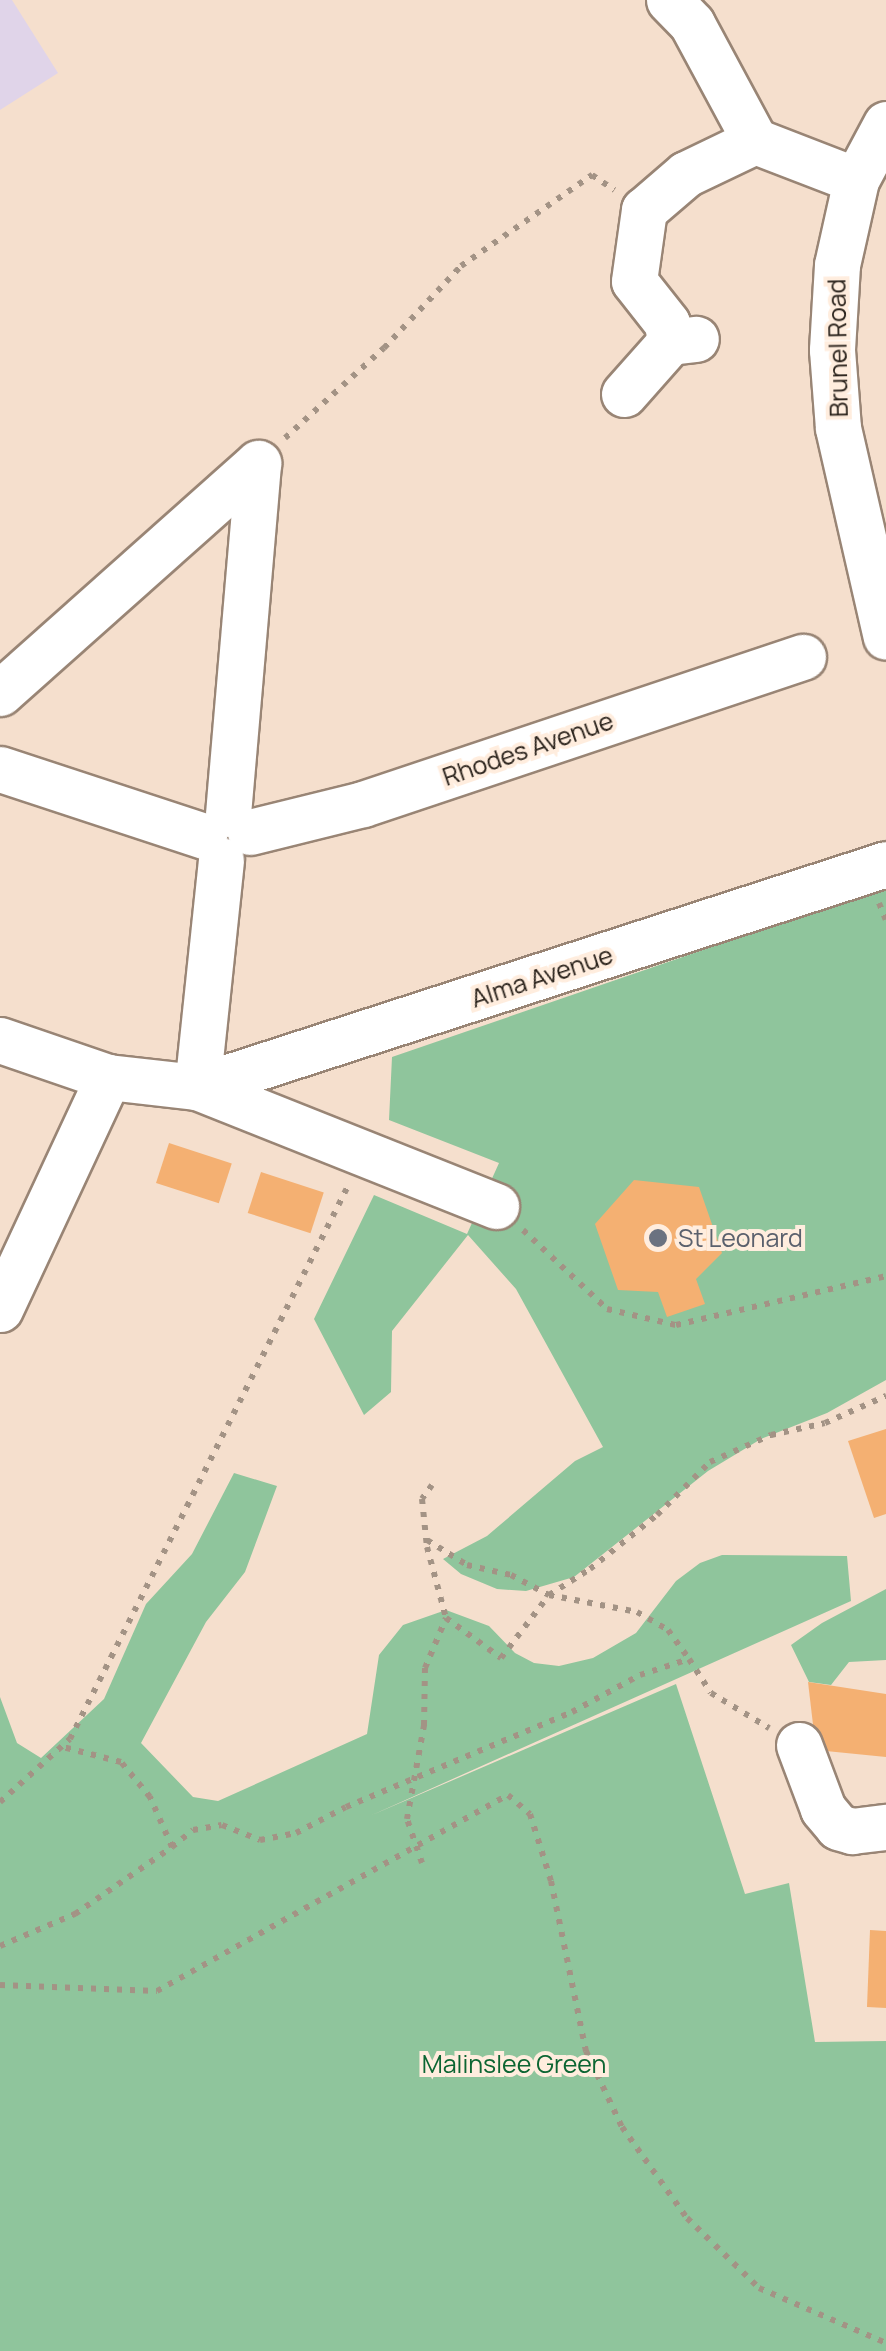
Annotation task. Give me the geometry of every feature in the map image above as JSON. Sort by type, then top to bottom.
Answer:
[{"type":"street","points":[[668,0],[692,24],[756,141],[856,180]]},
{"type":"street","name":"Brunel Road","points":[[886,124],[856,180],[837,265],[832,350],[838,428],[874,543],[886,637]]},
{"type":"street","points":[[624,394],[683,341],[634,281],[644,210],[686,174],[756,141]]},
{"type":"street","points":[[0,693],[258,463]]},
{"type":"street","points":[[198,1087],[226,835],[258,463]]},
{"type":"street","name":"Rhodes Avenue","points":[[226,835],[363,804],[803,656]]},
{"type":"street","points":[[0,769],[226,835]]},
{"type":"street","name":"Alma Avenue","points":[[198,1087],[886,864]]},
{"type":"street","name":"Alma Avenue","points":[[0,1040],[108,1077],[198,1087],[496,1206]]},
{"type":"street","points":[[0,1308],[108,1077]]},
{"type":"street","points":[[799,1746],[824,1809],[838,1827],[852,1831],[886,1827]]},
{"type":"path","points":[[258,463],[384,348],[461,266],[592,175],[644,210]]},
{"type":"path","points":[[0,1802],[70,1739],[364,1153]]},
{"type":"path","points":[[496,1206],[607,1309],[676,1325],[886,1276]]},
{"type":"path","points":[[446,1618],[501,1658],[549,1596],[590,1570],[657,1516],[710,1462],[771,1435],[825,1423],[886,1396]]},
{"type":"path","points":[[422,1863],[407,1820],[417,1778],[425,1668],[446,1618],[427,1540],[422,1499],[432,1486]]},
{"type":"path","points":[[427,1540],[467,1565],[511,1575],[549,1596],[637,1612],[668,1630],[711,1693],[799,1746]]},
{"type":"path","points":[[0,1946],[75,1914],[193,1830],[222,1824],[260,1840],[296,1833],[346,1806],[572,1712],[640,1676],[689,1658]]},
{"type":"path","points":[[62,1746],[120,1762],[150,1796],[172,1847]]},
{"type":"path","points":[[0,1985],[157,1991],[508,1795],[530,1814],[551,1881],[586,2051],[622,2127],[687,2218],[758,2288],[886,2344]]},
{"type":"shaded area","points":[[0,0],[12,0],[58,73],[0,110]]},
{"type":"green space","points":[[886,887],[886,1380],[827,1413],[761,1439],[708,1471],[574,1577],[526,1591],[497,1589],[461,1574],[443,1559],[487,1536],[575,1461],[603,1447],[516,1289],[468,1235],[392,1331],[391,1392],[364,1415],[314,1319],[374,1195],[467,1234],[499,1163],[389,1120],[392,1057]]},
{"type":"green space","name":"Malinslee Green","points":[[234,1473],[277,1486],[245,1572],[206,1622],[141,1743],[193,1797],[218,1801],[367,1734],[379,1655],[403,1625],[446,1610],[489,1626],[515,1653],[534,1663],[559,1666],[593,1658],[636,1633],[676,1581],[700,1563],[722,1555],[847,1556],[851,1601],[372,1815],[676,1684],[745,1894],[789,1883],[815,2042],[886,2041],[886,2351],[0,2351],[0,1697],[17,1743],[41,1758],[104,1699],[146,1604],[192,1554]]},
{"type":"green space","points":[[886,1589],[886,1660],[849,1662],[831,1685],[809,1682],[791,1645],[822,1623]]},
{"type":"building","points":[[169,1143],[232,1163],[219,1203],[156,1183]]},
{"type":"building","points":[[261,1172],[324,1192],[310,1233],[248,1213]]},
{"type":"building","name":"St Leonard","points":[[634,1180],[699,1187],[722,1253],[696,1279],[705,1304],[667,1317],[658,1292],[618,1290],[595,1224]]},
{"type":"building","points":[[886,1429],[886,1514],[874,1518],[848,1441]]},
{"type":"building","points":[[808,1682],[886,1694],[886,1757],[816,1750]]},
{"type":"building","points":[[870,1930],[886,1931],[886,2008],[867,2007]]},
{"type":"place","name":"St Leonard","points":[[658,1238]]}]
